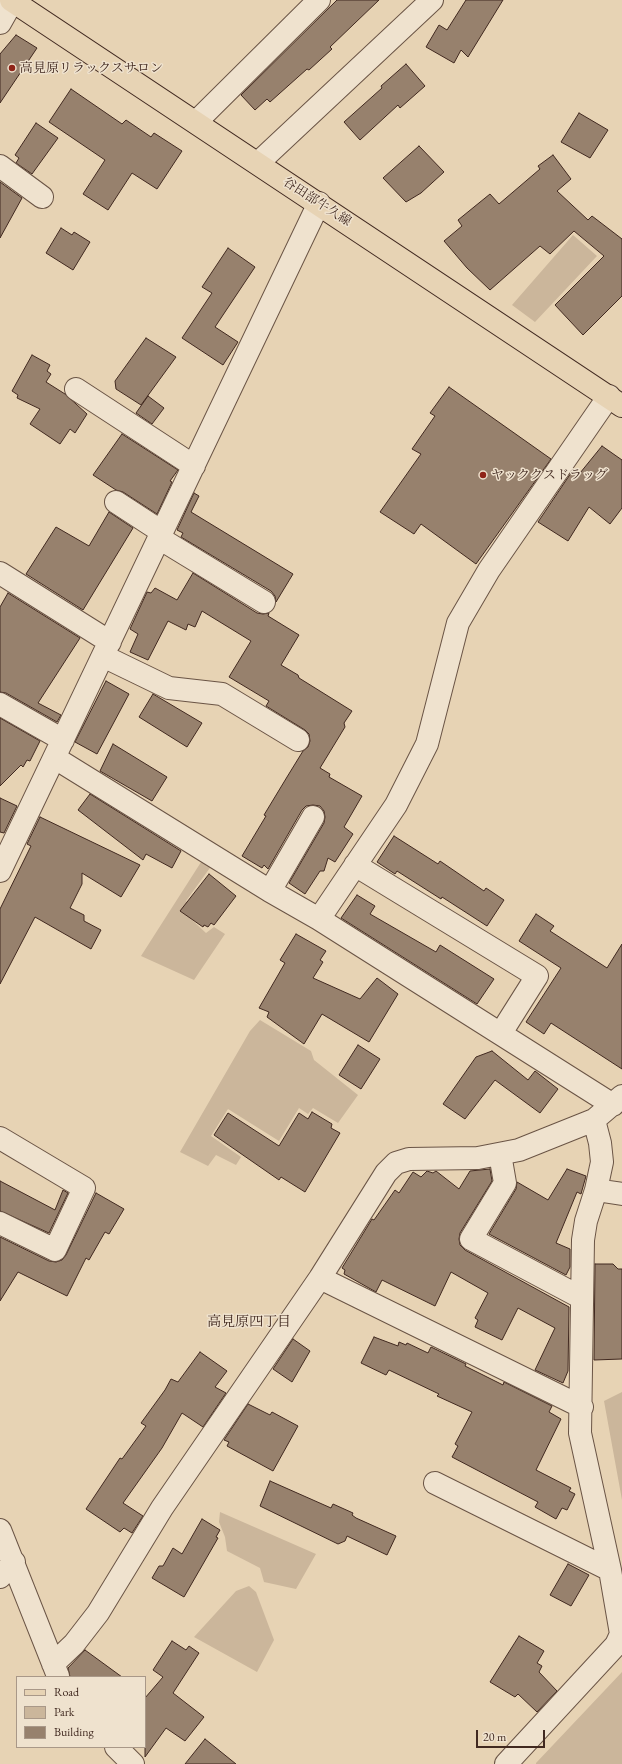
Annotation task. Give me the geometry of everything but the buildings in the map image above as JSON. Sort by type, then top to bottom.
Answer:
[{"type":"main road","name":"谷田部牛久線","points":[[12,0],[615,401]]},
{"type":"street","points":[[0,23],[12,0]]},
{"type":"street","points":[[196,122],[319,0]]},
{"type":"street","points":[[258,163],[432,0]]},
{"type":"street","points":[[0,166],[42,197]]},
{"type":"street","points":[[0,871],[6,845],[59,749],[319,203]]},
{"type":"street","points":[[76,389],[194,466]]},
{"type":"street","points":[[320,919],[396,805],[427,744],[458,623],[489,570],[615,401]]},
{"type":"street","points":[[116,502],[161,535],[264,602]]},
{"type":"street","points":[[0,573],[106,649],[169,688],[222,694],[298,740]]},
{"type":"street","points":[[0,704],[59,749],[270,890],[320,919],[501,1033],[617,1100],[594,1120],[519,1150],[478,1158],[409,1159],[396,1163],[386,1173],[320,1278],[162,1508],[98,1613],[56,1670],[7,1569],[0,1530]]},
{"type":"street","points":[[270,890],[313,817]]},
{"type":"street","points":[[355,865],[537,976],[501,1033]]},
{"type":"street","points":[[506,1764],[616,1645],[621,1634],[610,1570],[580,1434],[582,1407],[583,1240],[586,1221],[596,1190],[602,1162],[600,1143],[594,1120]]},
{"type":"street","points":[[0,1138],[84,1188],[54,1250],[0,1223]]},
{"type":"street","points":[[500,1154],[505,1183],[471,1239],[582,1298]]},
{"type":"street","points":[[596,1190],[622,1194]]},
{"type":"street","points":[[320,1278],[582,1407]]},
{"type":"street","points":[[435,1484],[610,1570]]},
{"type":"street","points":[[117,1748],[133,1764]]},
{"type":"green space","points":[[573,235],[597,256],[535,322],[512,305]]},
{"type":"green space","points":[[203,859],[212,865],[186,901],[196,909],[190,918],[206,933],[214,927],[225,934],[194,980],[141,956]]},
{"type":"green space","points":[[260,1020],[311,1051],[314,1060],[358,1095],[338,1123],[313,1108],[308,1114],[299,1108],[279,1141],[228,1109],[211,1136],[241,1157],[236,1165],[216,1155],[208,1166],[180,1152],[250,1031]]},
{"type":"green space","points":[[622,1392],[622,1500],[604,1401]]},
{"type":"green space","points":[[220,1512],[316,1554],[296,1589],[264,1582],[260,1568],[227,1551],[225,1537],[219,1522]]},
{"type":"green space","points":[[249,1586],[256,1592],[274,1640],[257,1672],[194,1637],[236,1591]]},
{"type":"green space","points":[[622,1672],[622,1764],[536,1764],[536,1763]]},
{"type":"place","name":"高見原リラックスサロン","points":[[12,68]]},
{"type":"place","name":"ヤッククスドラッグ","points":[[483,475]]},
{"type":"district","name":"高見原四丁目","points":[[249,1322]]}]
